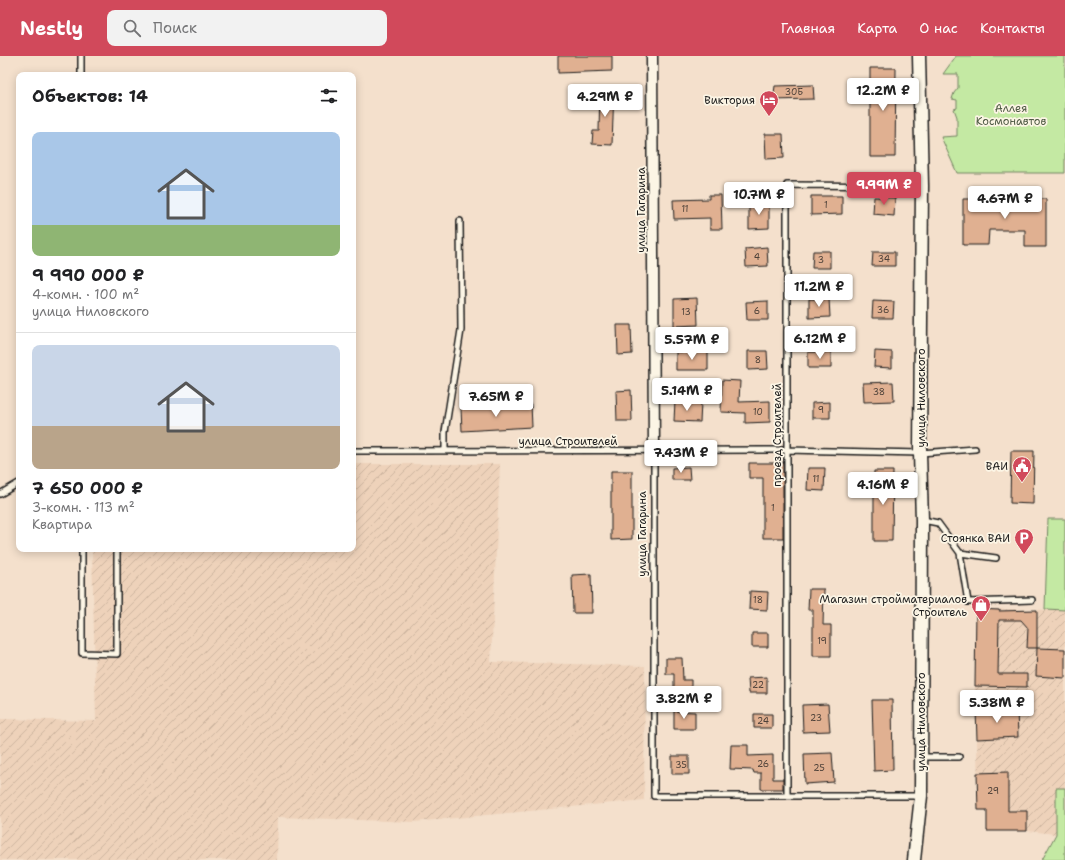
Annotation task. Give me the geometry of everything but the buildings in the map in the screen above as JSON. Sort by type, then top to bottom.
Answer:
[{"type":"street","name":"улица Гагарина","points":[[652,56],[654,451]]},
{"type":"street","name":"улица Ниловского","points":[[914,860],[921,796],[922,520],[920,453],[922,186],[918,56]]},
{"type":"lane","points":[[81,56],[81,72]]},
{"type":"lane","name":"проезд Строителей","points":[[788,795],[787,185],[922,186]]},
{"type":"lane","points":[[445,450],[445,432],[461,330],[460,221]]},
{"type":"lane","name":"улица Строителей","points":[[356,451],[787,450],[920,453],[975,449]]},
{"type":"lane","name":"улица Гагарина","points":[[654,451],[654,796],[788,795]]},
{"type":"lane","points":[[0,494],[16,485]]},
{"type":"lane","points":[[922,520],[938,523],[960,553],[968,602],[1032,600]]},
{"type":"lane","points":[[82,552],[82,653],[117,654],[117,552]]},
{"type":"lane","points":[[960,553],[996,558]]},
{"type":"lane","points":[[921,757],[959,757]]},
{"type":"lane","points":[[788,795],[921,796]]},
{"type":"shaded area","points":[[356,464],[500,464],[491,662],[645,666],[644,800],[414,822],[278,817],[277,860],[0,860],[0,719],[96,721],[92,552],[356,552]]},
{"type":"shaded area","points":[[976,609],[1065,610],[1065,788],[1056,788],[1056,834],[1027,831],[987,831],[987,811],[978,810],[975,691]]},
{"type":"green space","name":"Аллея Космонавтов","points":[[956,56],[1065,56],[1065,173],[957,173],[941,137],[957,136],[957,117],[954,109],[957,108],[957,100],[952,99],[958,88],[958,74],[943,74]]},
{"type":"green space","points":[[1048,519],[1065,519],[1065,610],[1045,609]]},
{"type":"green space","points":[[1056,788],[1065,788],[1065,860],[1042,860],[1056,834]]},
{"type":"place","name":"Виктория","points":[[769,117]]},
{"type":"place","name":"ВАИ","points":[[1022,483]]},
{"type":"place","name":"Стоянка ВАИ","points":[[1024,555]]},
{"type":"place","name":"Магазин стройматериалов Строитель","points":[[981,622]]}]
